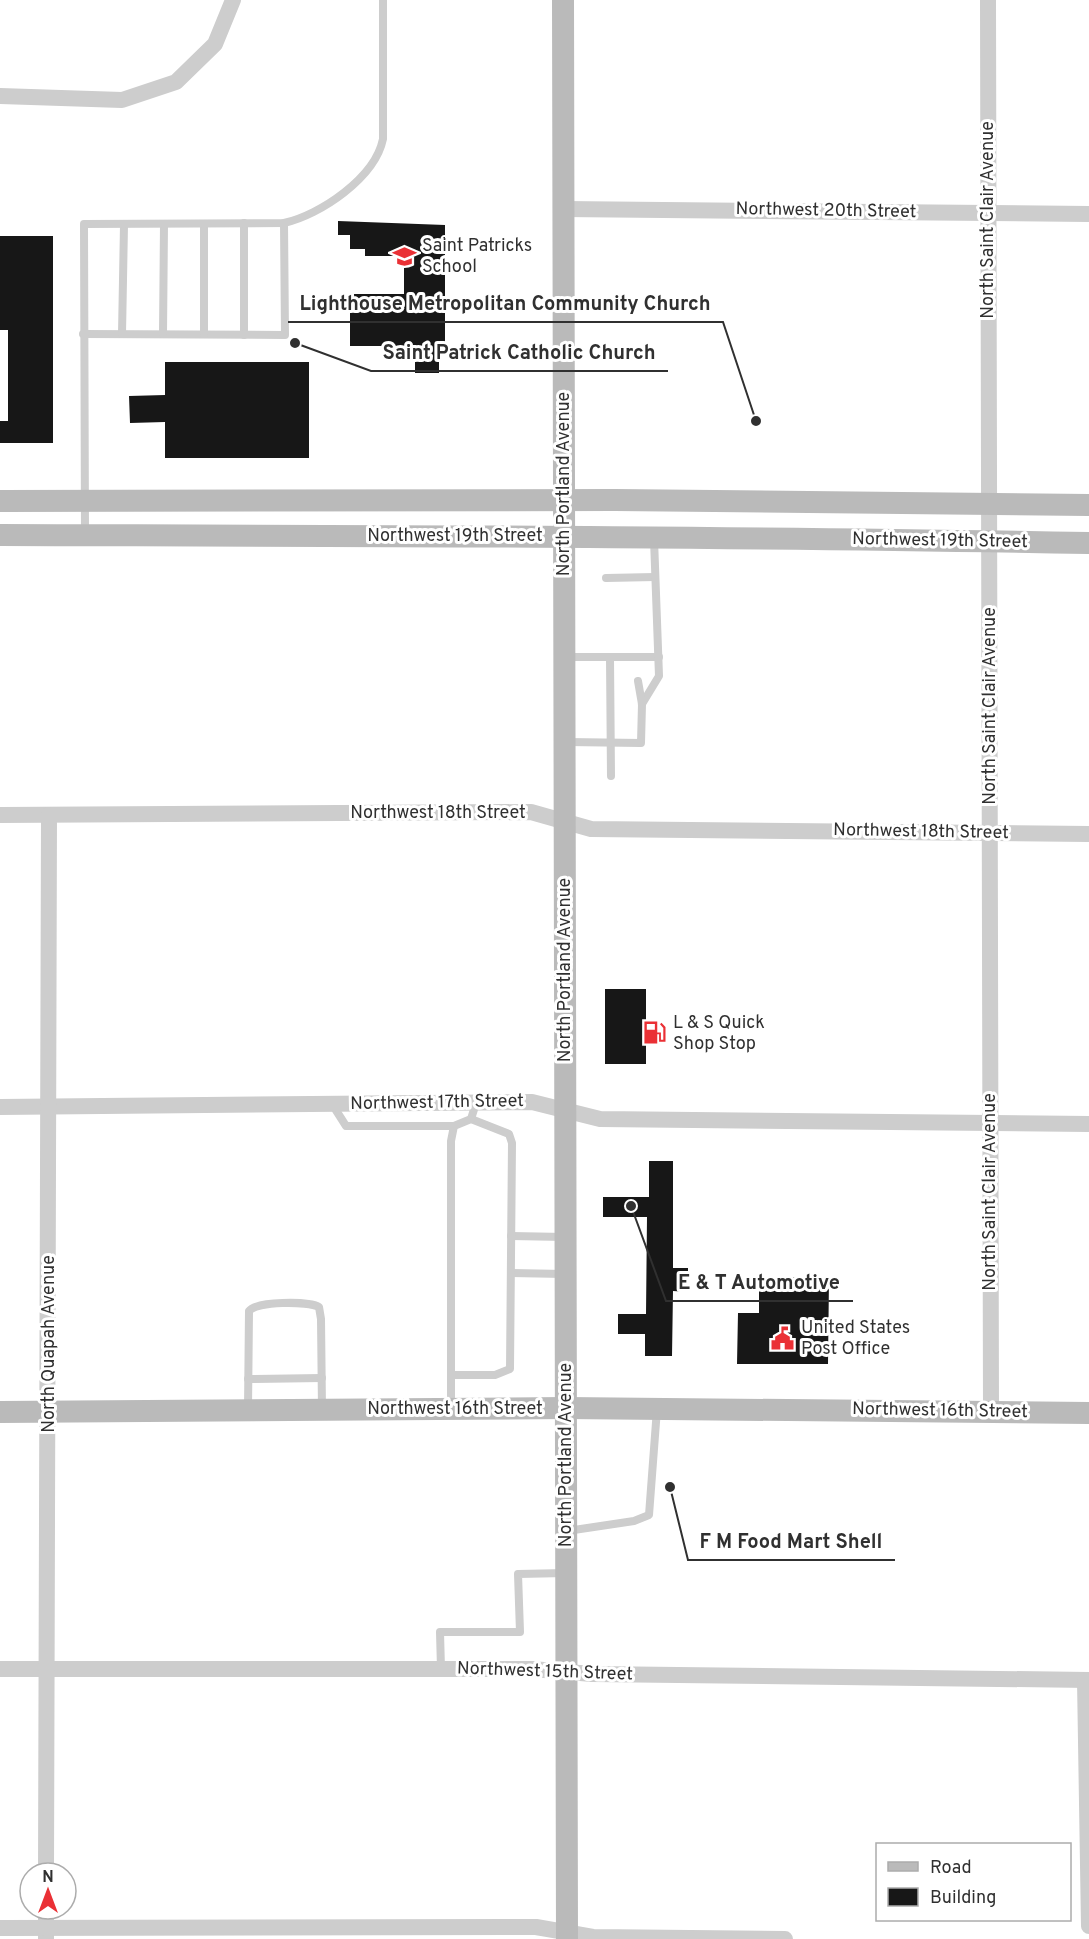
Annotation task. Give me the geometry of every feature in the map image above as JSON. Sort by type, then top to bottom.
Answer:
[{"type":"street","points":[[0,96],[122,100],[177,82],[214,44],[233,0]]},
{"type":"street","name":"North Portland Avenue","points":[[563,0],[567,1936]]},
{"type":"street","name":"North Saint Clair Avenue","points":[[988,0],[991,1412]]},
{"type":"street","name":"Northwest 20th Street","points":[[563,209],[1089,214]]},
{"type":"street","name":"Northwest 19th Street","points":[[0,501],[564,500],[1089,505]]},
{"type":"street","name":"Northwest 19th Street","points":[[0,535],[564,537],[1089,543]]},
{"type":"street","name":"Northwest 18th Street","points":[[0,815],[531,812],[591,829],[1089,834]]},
{"type":"street","name":"North Quapah Avenue","points":[[46,1861],[49,814]]},
{"type":"street","name":"Northwest 17th Street","points":[[0,1107],[332,1104],[473,1111],[532,1102],[600,1119],[1089,1124]]},
{"type":"street","name":"Northwest 16th Street","points":[[0,1412],[566,1408],[1089,1413]]},
{"type":"street","name":"Northwest 15th Street","points":[[0,1669],[532,1669],[566,1672],[1087,1680]]},
{"type":"street","points":[[1087,1680],[1089,1926]]},
{"type":"street","points":[[0,1928],[46,1933],[536,1927],[567,1936],[785,1939]]},
{"type":"lane","points":[[85,536],[84,224],[284,223],[302,219],[341,193],[370,168],[380,153],[383,0]]},
{"type":"lane","points":[[244,223],[244,335]]},
{"type":"lane","points":[[83,334],[285,335],[284,223]]},
{"type":"lane","points":[[163,334],[164,224]]},
{"type":"lane","points":[[204,224],[204,334]]},
{"type":"lane","points":[[122,334],[124,225]]},
{"type":"lane","points":[[642,704],[659,676],[654,539]]},
{"type":"lane","points":[[606,578],[655,577]]},
{"type":"lane","points":[[564,657],[659,657]]},
{"type":"lane","points":[[648,657],[648,669]]},
{"type":"lane","points":[[610,658],[611,776]]},
{"type":"lane","points":[[637,658],[637,669]]},
{"type":"lane","points":[[564,742],[642,743],[642,704],[638,681]]},
{"type":"lane","points":[[642,704],[649,681]]},
{"type":"lane","points":[[332,1104],[343,1124],[349,1127],[454,1126],[473,1111],[509,1134],[512,1143],[510,1369],[495,1375],[451,1375]]},
{"type":"lane","points":[[451,1410],[451,1141],[454,1126]]},
{"type":"lane","points":[[511,1236],[566,1237]]},
{"type":"lane","points":[[511,1273],[566,1274]]},
{"type":"lane","points":[[248,1411],[249,1311],[258,1304],[313,1304],[319,1307],[322,1410]]},
{"type":"lane","points":[[248,1379],[322,1378]]},
{"type":"lane","points":[[566,1531],[634,1521],[649,1515],[657,1409]]},
{"type":"lane","points":[[441,1669],[440,1632],[520,1632],[518,1574],[566,1573]]},
{"type":"building","points":[[338,221],[445,225],[445,356],[439,356],[439,373],[415,373],[415,346],[350,346],[350,294],[404,294],[404,256],[365,256],[365,249],[350,249],[350,235],[338,235]]},
{"type":"building","points":[[0,236],[53,236],[53,443],[0,443],[0,421],[8,421],[8,330],[0,330]]},
{"type":"building","points":[[165,362],[309,362],[309,458],[165,458],[165,422],[130,423],[129,396],[165,395]]},
{"type":"building","points":[[605,989],[646,989],[646,1064],[605,1064]]},
{"type":"building","points":[[649,1161],[673,1161],[673,1268],[688,1268],[688,1292],[673,1291],[672,1356],[645,1356],[645,1334],[618,1334],[618,1314],[646,1314],[647,1217],[603,1217],[603,1197],[649,1197]]},
{"type":"building","name":"United States Post Office","points":[[759,1277],[829,1277],[828,1364],[737,1364],[738,1313],[759,1313]]},
{"type":"place","name":"Saint Patricks School","points":[[404,256]]},
{"type":"place","name":"Saint Patrick Catholic Church","points":[[295,343]]},
{"type":"place","name":"Lighthouse Metropolitan Community Church","points":[[756,421]]},
{"type":"place","name":"L & S Quick Shop Stop","points":[[655,1033]]},
{"type":"place","name":"E & T Automotive","points":[[631,1206]]},
{"type":"place","name":"United States Post Office","points":[[783,1338]]},
{"type":"place","name":"F M Food Mart Shell","points":[[670,1487]]}]
